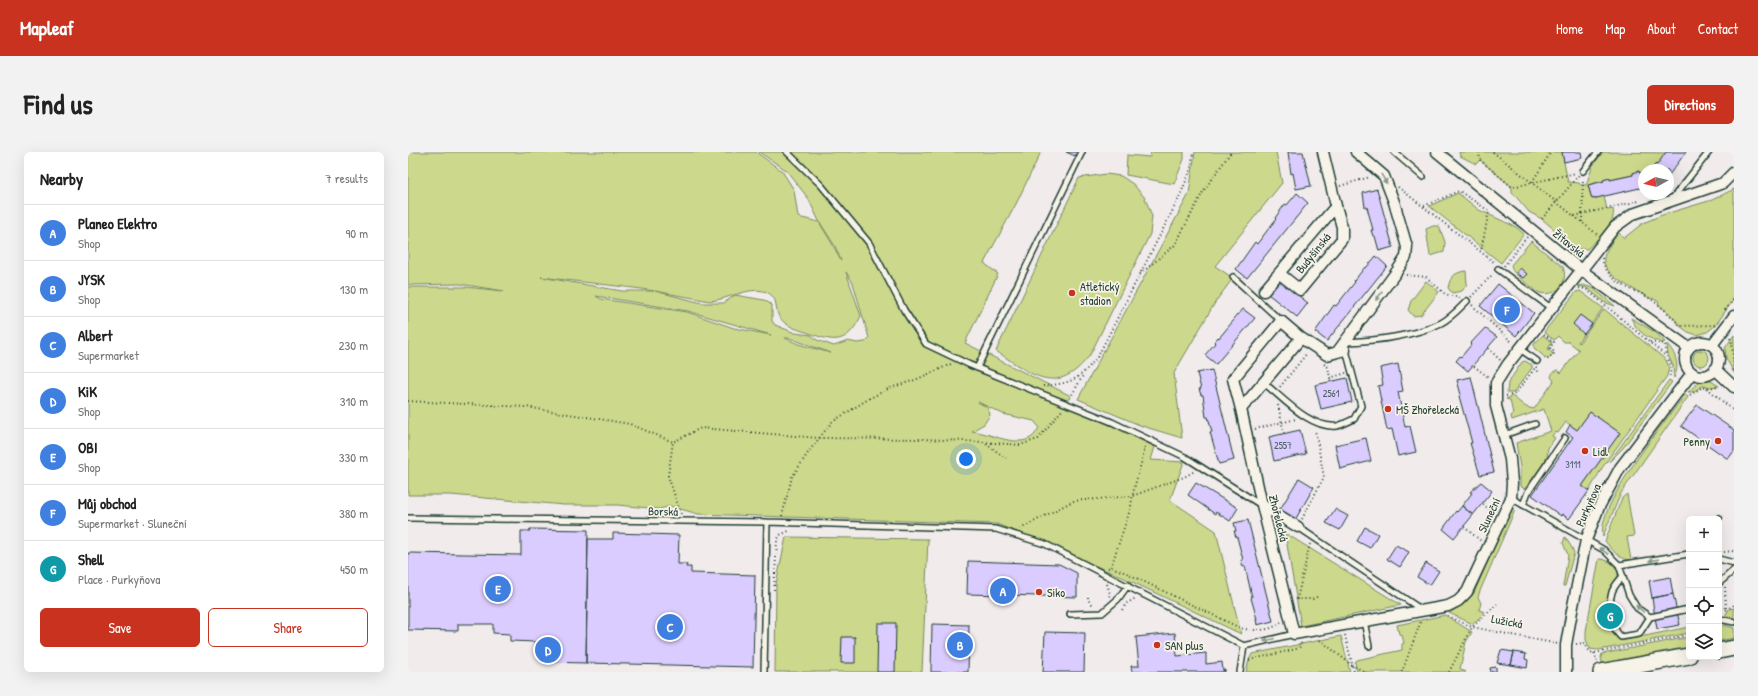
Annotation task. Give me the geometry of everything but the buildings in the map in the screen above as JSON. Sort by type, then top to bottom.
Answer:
[{"type":"main road","points":[[1722,650],[1734,648]]},
{"type":"main road","points":[[1601,672],[1686,657]]},
{"type":"street","name":"Budyšínská","points":[[1280,274],[1300,290],[1342,239],[1342,226],[1331,188],[1323,152]]},
{"type":"street","points":[[1281,321],[1301,338],[1327,355],[1343,348],[1406,257],[1407,247],[1394,202],[1384,176],[1356,152]]},
{"type":"street","name":"Žitavská","points":[[1438,152],[1581,270],[1688,348]]},
{"type":"street","name":"Sluneční","points":[[1294,634],[1448,606],[1458,601],[1467,592],[1511,498],[1512,483],[1510,459],[1496,406],[1496,383],[1551,308],[1615,226],[1634,214],[1723,182],[1734,172]]},
{"type":"street","name":"Budyšínská","points":[[1264,291],[1280,274],[1336,206]]},
{"type":"street","points":[[1712,345],[1734,316]]},
{"type":"street","name":"Zhořelecká","points":[[1281,321],[1233,379],[1294,634]]},
{"type":"street","points":[[1241,408],[1301,338]]},
{"type":"street","points":[[1699,342],[1706,342],[1712,345],[1717,349],[1719,356],[1719,363],[1716,369],[1710,374],[1703,376],[1692,373],[1686,363],[1688,348],[1699,342]]},
{"type":"street","points":[[1716,369],[1734,387]]},
{"type":"street","name":"Purkyňova","points":[[1566,672],[1566,645],[1586,540],[1599,507],[1620,468],[1692,373]]},
{"type":"street","points":[[1262,505],[1298,527]]},
{"type":"lane","points":[[787,152],[821,185],[869,243],[904,310],[926,344],[977,368],[1112,422],[1185,457],[1262,505]]},
{"type":"lane","points":[[977,368],[1082,152]]},
{"type":"lane","points":[[1394,152],[1423,177]]},
{"type":"lane","points":[[1583,171],[1598,152]]},
{"type":"lane","points":[[1671,201],[1709,152]]},
{"type":"lane","points":[[1500,270],[1551,308]]},
{"type":"lane","points":[[1232,277],[1281,321]]},
{"type":"lane","points":[[1264,383],[1317,424],[1337,426],[1354,419],[1361,406],[1352,372],[1343,348],[1361,341],[1422,331],[1443,322],[1467,301]]},
{"type":"lane","points":[[1520,349],[1537,361]]},
{"type":"lane","points":[[1504,435],[1535,424]]},
{"type":"lane","points":[[1524,505],[1528,492],[1565,438]]},
{"type":"lane","points":[[1511,498],[1604,550],[1619,565],[1629,595],[1637,608],[1650,617]]},
{"type":"lane","name":"Borská","points":[[408,518],[767,522],[996,529],[1045,544],[1128,585],[1244,646]]},
{"type":"lane","points":[[764,672],[767,522]]},
{"type":"lane","points":[[1298,527],[1425,611]]},
{"type":"lane","points":[[1619,565],[1686,554]]},
{"type":"lane","points":[[1722,560],[1734,563]]},
{"type":"lane","points":[[1724,579],[1734,570]]},
{"type":"lane","points":[[1623,576],[1612,590],[1610,599],[1610,606],[1616,632],[1621,637],[1639,634],[1650,617],[1686,610]]},
{"type":"lane","points":[[1070,614],[1102,613],[1118,599],[1128,585]]},
{"type":"lane","points":[[1722,620],[1734,622]]},
{"type":"lane","points":[[1364,621],[1369,646]]},
{"type":"lane","points":[[1240,672],[1244,646],[1294,634]]},
{"type":"path","points":[[408,401],[526,407],[630,424],[673,442],[701,428],[819,438],[924,439],[1020,445],[1038,439],[1067,404],[1085,373],[1098,356],[1179,198],[1191,169],[1193,152]]},
{"type":"path","points":[[1139,275],[1175,245],[1204,190],[1231,152]]},
{"type":"path","points":[[1479,152],[1480,160],[1512,187],[1583,171]]},
{"type":"path","points":[[1493,152],[1599,236]]},
{"type":"path","points":[[1531,183],[1551,152]]},
{"type":"path","points":[[1542,219],[1583,171]]},
{"type":"path","points":[[1582,222],[1583,171]]},
{"type":"path","points":[[1331,188],[1372,176],[1380,179],[1384,176],[1496,263],[1500,270]]},
{"type":"path","points":[[1424,206],[1459,190],[1489,211],[1481,251]]},
{"type":"path","points":[[1574,216],[1641,200]]},
{"type":"path","points":[[1467,301],[1500,270],[1527,238]]},
{"type":"path","points":[[1602,257],[1603,264],[1607,272],[1629,289],[1642,293],[1672,316],[1680,326],[1715,326]]},
{"type":"path","points":[[1397,271],[1405,275],[1426,277],[1445,294],[1467,301],[1520,349]]},
{"type":"path","points":[[1578,288],[1586,289],[1667,357]]},
{"type":"path","points":[[1541,331],[1554,342],[1550,348],[1555,352],[1547,360],[1541,356]]},
{"type":"path","points":[[1730,338],[1732,342],[1734,373]]},
{"type":"path","points":[[1649,341],[1665,344],[1670,366],[1670,376]]},
{"type":"path","points":[[1488,348],[1501,361]]},
{"type":"path","points":[[1284,433],[1275,392],[1308,352],[1313,356]]},
{"type":"path","points":[[781,523],[792,478],[819,438],[832,422],[870,398],[890,388],[928,375],[958,360]]},
{"type":"path","points":[[1323,364],[1328,367],[1330,378],[1352,372]]},
{"type":"path","points":[[1474,366],[1490,379]]},
{"type":"path","points":[[1506,396],[1515,394],[1535,367]]},
{"type":"path","points":[[1041,387],[1066,384],[1085,373]]},
{"type":"path","points":[[1690,394],[1702,388],[1721,386]]},
{"type":"path","points":[[1707,388],[1734,411]]},
{"type":"path","points":[[1506,391],[1506,400]]},
{"type":"path","points":[[1246,431],[1305,416]]},
{"type":"path","points":[[1298,527],[1324,477],[1313,421]]},
{"type":"path","points":[[1105,570],[1111,567],[1131,506],[1132,496],[1142,460],[1145,438]]},
{"type":"path","points":[[673,442],[668,476],[684,521]]},
{"type":"path","points":[[983,442],[1006,458]]},
{"type":"path","points":[[1012,534],[1073,501],[1132,496],[1184,477],[1202,468]]},
{"type":"path","points":[[1483,504],[1495,515]]},
{"type":"path","points":[[1464,527],[1483,544]]},
{"type":"path","points":[[774,590],[777,541],[780,535],[788,531],[794,531]]},
{"type":"path","points":[[1312,537],[1297,599],[1313,599],[1317,597]]},
{"type":"path","points":[[1722,552],[1734,551]]},
{"type":"path","points":[[1111,567],[1240,628],[1251,631],[1269,629],[1279,624],[1284,619]]},
{"type":"path","points":[[1724,579],[1726,610]]},
{"type":"path","points":[[1104,582],[1108,585],[1110,594],[1108,600]]},
{"type":"path","points":[[1088,597],[1088,600],[1093,606],[1099,605]]},
{"type":"path","points":[[1448,672],[1472,627],[1496,604]]},
{"type":"path","points":[[1402,672],[1425,611]]},
{"type":"path","name":"Lužická","points":[[1446,614],[1472,627],[1566,645],[1584,643],[1590,652],[1594,653],[1686,636]]},
{"type":"path","points":[[1342,625],[1354,672]]},
{"type":"path","points":[[1317,630],[1319,639],[1353,666],[1366,672]]},
{"type":"path","points":[[1242,661],[1299,648],[1302,642],[1307,641]]},
{"type":"green space","points":[[408,152],[756,152],[782,171],[794,190],[798,217],[819,222],[841,261],[835,246],[819,221],[808,198],[786,170],[759,152],[1041,152],[1016,204],[984,263],[998,274],[965,343],[1071,396],[1065,403],[1155,447],[1151,460],[1184,462],[1170,500],[1216,531],[1241,634],[1122,577],[997,524],[698,514],[670,506],[660,509],[617,505],[564,505],[451,495],[408,495],[408,287],[465,287],[504,291],[460,284],[408,285]],"holes":[[[846,272],[853,283],[869,338],[865,342],[857,343],[848,341],[834,346],[817,340],[811,335],[795,333],[775,325],[772,321],[772,305],[764,300],[735,295],[724,303],[702,303],[655,291],[710,301],[744,292],[757,290],[763,291],[772,296],[776,303],[778,314],[785,323],[799,330],[832,339],[838,339],[850,333],[861,316]],[[541,277],[654,291],[622,291]],[[596,296],[688,311],[771,335],[734,328],[687,312],[601,299]],[[785,338],[789,338],[831,353],[798,344]],[[978,402],[1003,414],[1034,421],[1039,427],[1034,435],[1027,440],[1019,441],[972,431],[984,424],[990,415],[988,408]]]},
{"type":"green space","points":[[1151,152],[1184,152],[1184,159],[1174,184],[1126,175],[1127,155],[1150,157]]},
{"type":"green space","points":[[1195,152],[1276,152],[1282,183],[1215,266],[1233,278],[1216,301],[1174,373],[1182,438],[1142,426],[1078,399],[1189,194]]},
{"type":"green space","points":[[1459,152],[1562,152],[1568,182],[1586,185],[1593,165],[1603,152],[1667,153],[1658,164],[1638,164],[1638,171],[1633,173],[1633,175],[1610,180],[1609,178],[1604,181],[1588,185],[1592,199],[1604,196],[1607,210],[1613,209],[1613,214],[1612,220],[1605,231],[1587,249],[1577,249],[1542,219],[1529,212],[1512,192],[1512,187],[1480,160],[1476,164],[1460,156]]},
{"type":"green space","name":"Atletický stadion","points":[[1106,174],[1121,176],[1133,184],[1145,198],[1152,216],[1150,234],[1090,355],[1078,368],[1066,376],[1055,379],[1044,378],[1021,368],[996,351],[1079,178]]},
{"type":"green space","points":[[1734,189],[1734,299],[1715,326],[1707,332],[1697,335],[1688,332],[1680,326],[1671,315],[1658,304],[1659,302],[1652,298],[1651,299],[1614,277],[1604,264],[1604,257],[1618,232],[1624,238],[1643,223],[1662,215],[1712,200]]},
{"type":"green space","points":[[1458,193],[1479,210],[1516,227],[1524,234],[1501,263],[1429,206]]},
{"type":"green space","points":[[1433,226],[1439,226],[1445,242],[1444,252],[1430,256],[1426,229]]},
{"type":"green space","points":[[1531,241],[1563,267],[1563,283],[1560,288],[1552,293],[1540,293],[1521,279],[1513,270],[1511,265]]},
{"type":"green space","points":[[1466,271],[1467,284],[1462,291],[1452,293],[1448,288],[1450,281],[1456,274]]},
{"type":"green space","points":[[1426,281],[1439,292],[1421,315],[1413,316],[1408,310],[1411,301]]},
{"type":"green space","points":[[1583,285],[1593,288],[1615,306],[1604,302],[1587,288],[1578,286]]},
{"type":"green space","points":[[1580,291],[1603,308],[1578,342],[1579,343],[1604,309],[1666,360],[1669,367],[1667,376],[1602,468],[1589,491],[1582,486],[1619,433],[1577,430],[1566,422],[1558,433],[1555,432],[1552,436],[1555,438],[1548,448],[1547,458],[1525,489],[1520,486],[1520,467],[1516,443],[1551,431],[1544,409],[1512,420],[1511,416],[1513,414],[1510,400],[1506,399],[1512,396],[1526,407],[1534,409],[1554,381],[1551,377],[1553,372],[1558,370],[1561,373],[1579,350],[1569,342],[1564,342],[1558,336],[1554,340],[1544,332],[1576,292]]},
{"type":"green space","points":[[1631,318],[1655,332],[1665,342],[1663,343],[1648,337],[1636,327]]},
{"type":"green space","points":[[1543,335],[1552,342],[1548,349],[1553,354],[1547,359],[1534,348],[1534,344]]},
{"type":"green space","points":[[1734,335],[1734,373],[1726,358],[1725,348]]},
{"type":"green space","points":[[1667,344],[1673,352],[1676,360],[1677,369],[1674,378],[1673,366],[1668,355]]},
{"type":"green space","points":[[1698,350],[1704,350],[1709,355],[1707,364],[1704,366],[1698,366],[1693,361],[1693,355]]},
{"type":"green space","points":[[1525,361],[1532,365],[1532,368],[1513,393],[1507,393],[1508,383],[1522,362]]},
{"type":"green space","points":[[1669,380],[1672,382],[1623,448],[1609,462]]},
{"type":"green space","points":[[1704,380],[1711,381],[1719,386],[1702,386],[1693,392],[1688,392],[1699,382]]},
{"type":"green space","points":[[1686,394],[1688,397],[1621,493],[1603,536],[1603,523],[1610,505],[1621,485],[1649,442]]},
{"type":"green space","points":[[1627,494],[1634,536],[1627,537],[1631,560],[1623,558],[1613,551],[1605,541],[1622,498]]},
{"type":"green space","points":[[1513,508],[1515,510],[1478,597],[1481,603],[1479,610],[1485,612],[1473,624],[1449,613],[1464,604],[1474,593],[1510,510]]},
{"type":"green space","points":[[1285,533],[1401,605],[1301,626]]},
{"type":"green space","points":[[786,537],[928,539],[922,672],[775,672],[776,584]]},
{"type":"green space","points":[[1565,537],[1574,553],[1565,586],[1563,586],[1568,555],[1563,543]]},
{"type":"green space","points":[[1599,559],[1611,563],[1618,573],[1618,576],[1609,592],[1608,606],[1602,608],[1605,626],[1611,625],[1613,634],[1616,638],[1625,640],[1686,628],[1686,634],[1598,650],[1590,649],[1586,640],[1586,631]]},
{"type":"green space","points":[[1734,608],[1734,618],[1725,616],[1729,609]]},
{"type":"green space","points":[[1445,615],[1472,632],[1466,642],[1460,669],[1466,672],[1357,672],[1355,662],[1357,660],[1402,650],[1402,644],[1404,643],[1402,635],[1399,634],[1397,625]]},
{"type":"green space","points":[[1724,625],[1734,628],[1734,638],[1722,640],[1722,626]]},
{"type":"green space","points":[[1341,636],[1350,672],[1246,672],[1252,654]]},
{"type":"green space","points":[[1686,638],[1686,648],[1602,663],[1602,654]]},
{"type":"place","name":"Atletický stadion","points":[[1072,293]]},
{"type":"place","name":"Můj obchod","points":[[1507,310]]},
{"type":"place","name":"MŠ Zhořelecká","points":[[1388,409]]},
{"type":"place","name":"Penny","points":[[1718,441]]},
{"type":"place","name":"Lidl","points":[[1585,451]]},
{"type":"place","name":"OBI","points":[[498,589]]},
{"type":"place","name":"Planeo Elektro","points":[[1003,591]]},
{"type":"place","name":"Siko","points":[[1039,592]]},
{"type":"place","name":"Shell","points":[[1610,616]]},
{"type":"place","name":"Albert","points":[[670,627]]},
{"type":"place","name":"JYSK","points":[[960,645]]},
{"type":"place","name":"SAN plus","points":[[1157,645]]},
{"type":"place","name":"KiK","points":[[548,650]]}]
